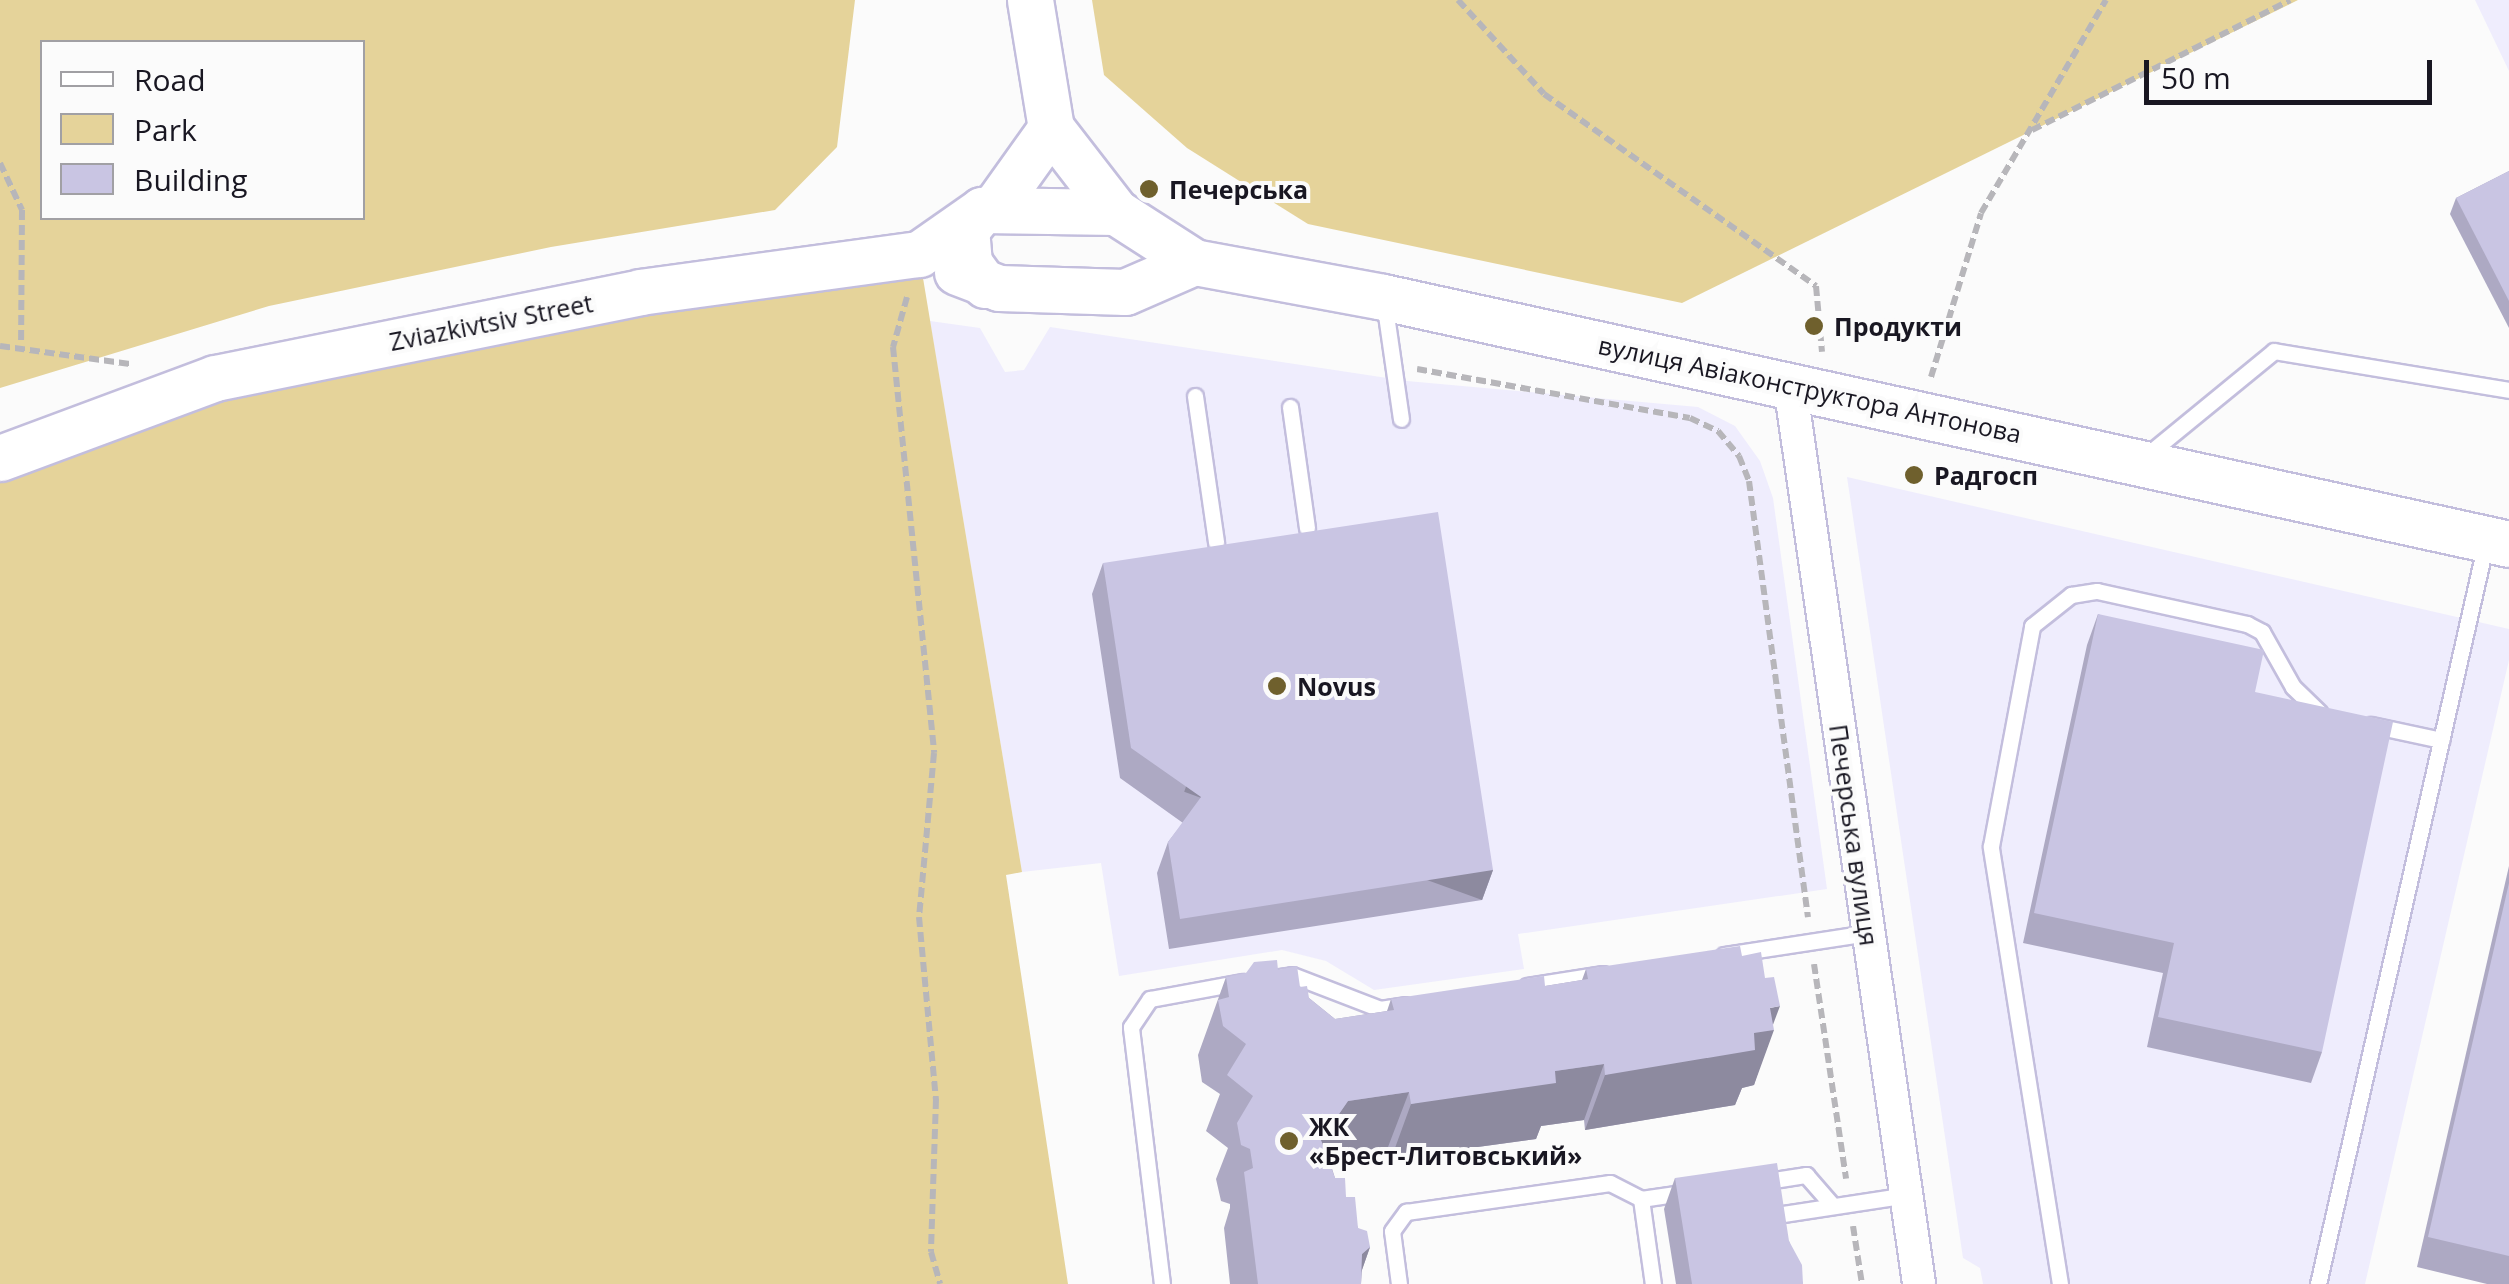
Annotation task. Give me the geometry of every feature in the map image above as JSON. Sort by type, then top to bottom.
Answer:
[{"type":"main road","points":[[1030,0],[1051,128],[1143,242],[1144,267],[1125,292]]},
{"type":"main road","points":[[985,284],[969,263],[966,230],[988,209],[1051,128]]},
{"type":"main road","points":[[988,209],[1119,213]]},
{"type":"main road","name":"Zviazkivtsiv Street","points":[[0,458],[215,378],[640,292],[918,254],[988,209]]},
{"type":"main road","name":"вулиця Авіаконструктора Антонова","points":[[1119,213],[1194,262],[1383,297],[2498,542]]},
{"type":"main road","points":[[918,254],[985,284],[1125,292],[1194,262]]},
{"type":"street","name":"Печерська вулиця","points":[[1808,389],[1868,933],[1920,1284]]},
{"type":"lane","points":[[1383,297],[1402,420]]},
{"type":"lane","points":[[2140,461],[2274,351],[2509,390]]},
{"type":"lane","points":[[1195,396],[1216,542]]},
{"type":"lane","points":[[1290,407],[1308,528]]},
{"type":"lane","points":[[2318,1284],[2441,740],[2498,542]]},
{"type":"lane","points":[[2060,1284],[1990,846],[2032,626],[2071,595],[2098,591],[2247,624],[2272,644],[2308,706],[2327,716],[2441,740]]},
{"type":"lane","points":[[1714,957],[1868,933]]},
{"type":"lane","points":[[1498,990],[1616,972]]},
{"type":"lane","points":[[1162,1284],[1132,1027],[1136,1012],[1168,992],[1292,975],[1380,1009],[1420,1003]]},
{"type":"lane","points":[[1732,1186],[1806,1175],[1832,1206]]},
{"type":"lane","points":[[1399,1284],[1392,1232],[1406,1212],[1610,1183],[1640,1199],[1714,1188]]},
{"type":"lane","points":[[1770,1216],[1907,1195]]},
{"type":"lane","points":[[1640,1199],[1653,1284]]},
{"type":"path","points":[[1458,0],[1544,94],[1816,286],[1808,389]]},
{"type":"path","points":[[1920,413],[1980,213],[2106,0]]},
{"type":"path","points":[[2029,132],[2290,0]]},
{"type":"path","points":[[0,163],[22,210],[21,345]]},
{"type":"path","points":[[918,254],[893,347],[934,753],[919,917],[936,1099],[931,1252],[940,1284]]},
{"type":"path","points":[[0,346],[21,345],[137,365]]},
{"type":"path","points":[[1394,365],[1690,418],[1718,431],[1739,456],[1748,481],[1862,1284]]},
{"type":"shaded area","points":[[2475,0],[2509,0],[2509,71]]},
{"type":"shaded area","points":[[930,321],[980,328],[1005,372],[1024,370],[1050,327],[1407,381],[1698,407],[1735,426],[1760,461],[1773,498],[1827,889],[1518,934],[1524,969],[1374,990],[1326,961],[1282,950],[1119,976],[1101,863],[1022,872]]},
{"type":"shaded area","points":[[1847,477],[2509,629],[2509,660],[2365,1284],[1983,1284],[1980,1268],[1963,1258]]},
{"type":"green space","points":[[0,0],[855,0],[837,147],[775,210],[551,247],[269,306],[0,388]]},
{"type":"green space","points":[[1092,0],[2298,0],[1682,303],[1308,224],[1187,148],[1104,75]]},
{"type":"green space","points":[[919,254],[1022,872],[1006,875],[1068,1284],[0,1284],[0,458],[215,378]]},
{"type":"building","points":[[2509,171],[2509,301],[2456,198]]},
{"type":"building","name":"Novus","points":[[1438,512],[1493,870],[1180,919],[1168,842],[1201,797],[1131,748],[1103,563]]},
{"type":"building","points":[[2098,614],[2264,650],[2255,692],[2393,722],[2322,1052],[2158,1017],[2174,943],[2034,913]]},
{"type":"building","points":[[2509,883],[2509,1256],[2428,1237]]},
{"type":"building","points":[[1740,946],[1742,956],[1761,952],[1765,978],[1774,977],[1780,1006],[1770,1008],[1774,1030],[1754,1033],[1755,1050],[1605,1075],[1604,1064],[1555,1071],[1556,1083],[1411,1104],[1409,1092],[1348,1101],[1321,1140],[1335,1178],[1345,1178],[1346,1197],[1355,1197],[1358,1228],[1367,1231],[1370,1247],[1362,1254],[1361,1284],[1258,1284],[1244,1172],[1253,1168],[1250,1149],[1241,1145],[1237,1123],[1253,1096],[1227,1075],[1246,1044],[1223,1026],[1218,1000],[1229,997],[1226,977],[1246,973],[1254,962],[1277,960],[1278,970],[1297,966],[1300,987],[1307,986],[1309,998],[1335,1019],[1394,1010],[1391,999],[1544,976],[1545,986],[1588,979],[1586,969]]},
{"type":"building","points":[[1777,1163],[1789,1241],[1802,1265],[1803,1284],[1692,1284],[1675,1178]]},
{"type":"place","name":"Печерська","points":[[1149,189]]},
{"type":"place","name":"Продукти","points":[[1814,326]]},
{"type":"place","name":"Радгосп","points":[[1914,475]]},
{"type":"place","name":"Novus","points":[[1277,686]]},
{"type":"place","name":"ЖК «Брест-Литовський»","points":[[1289,1141]]}]
